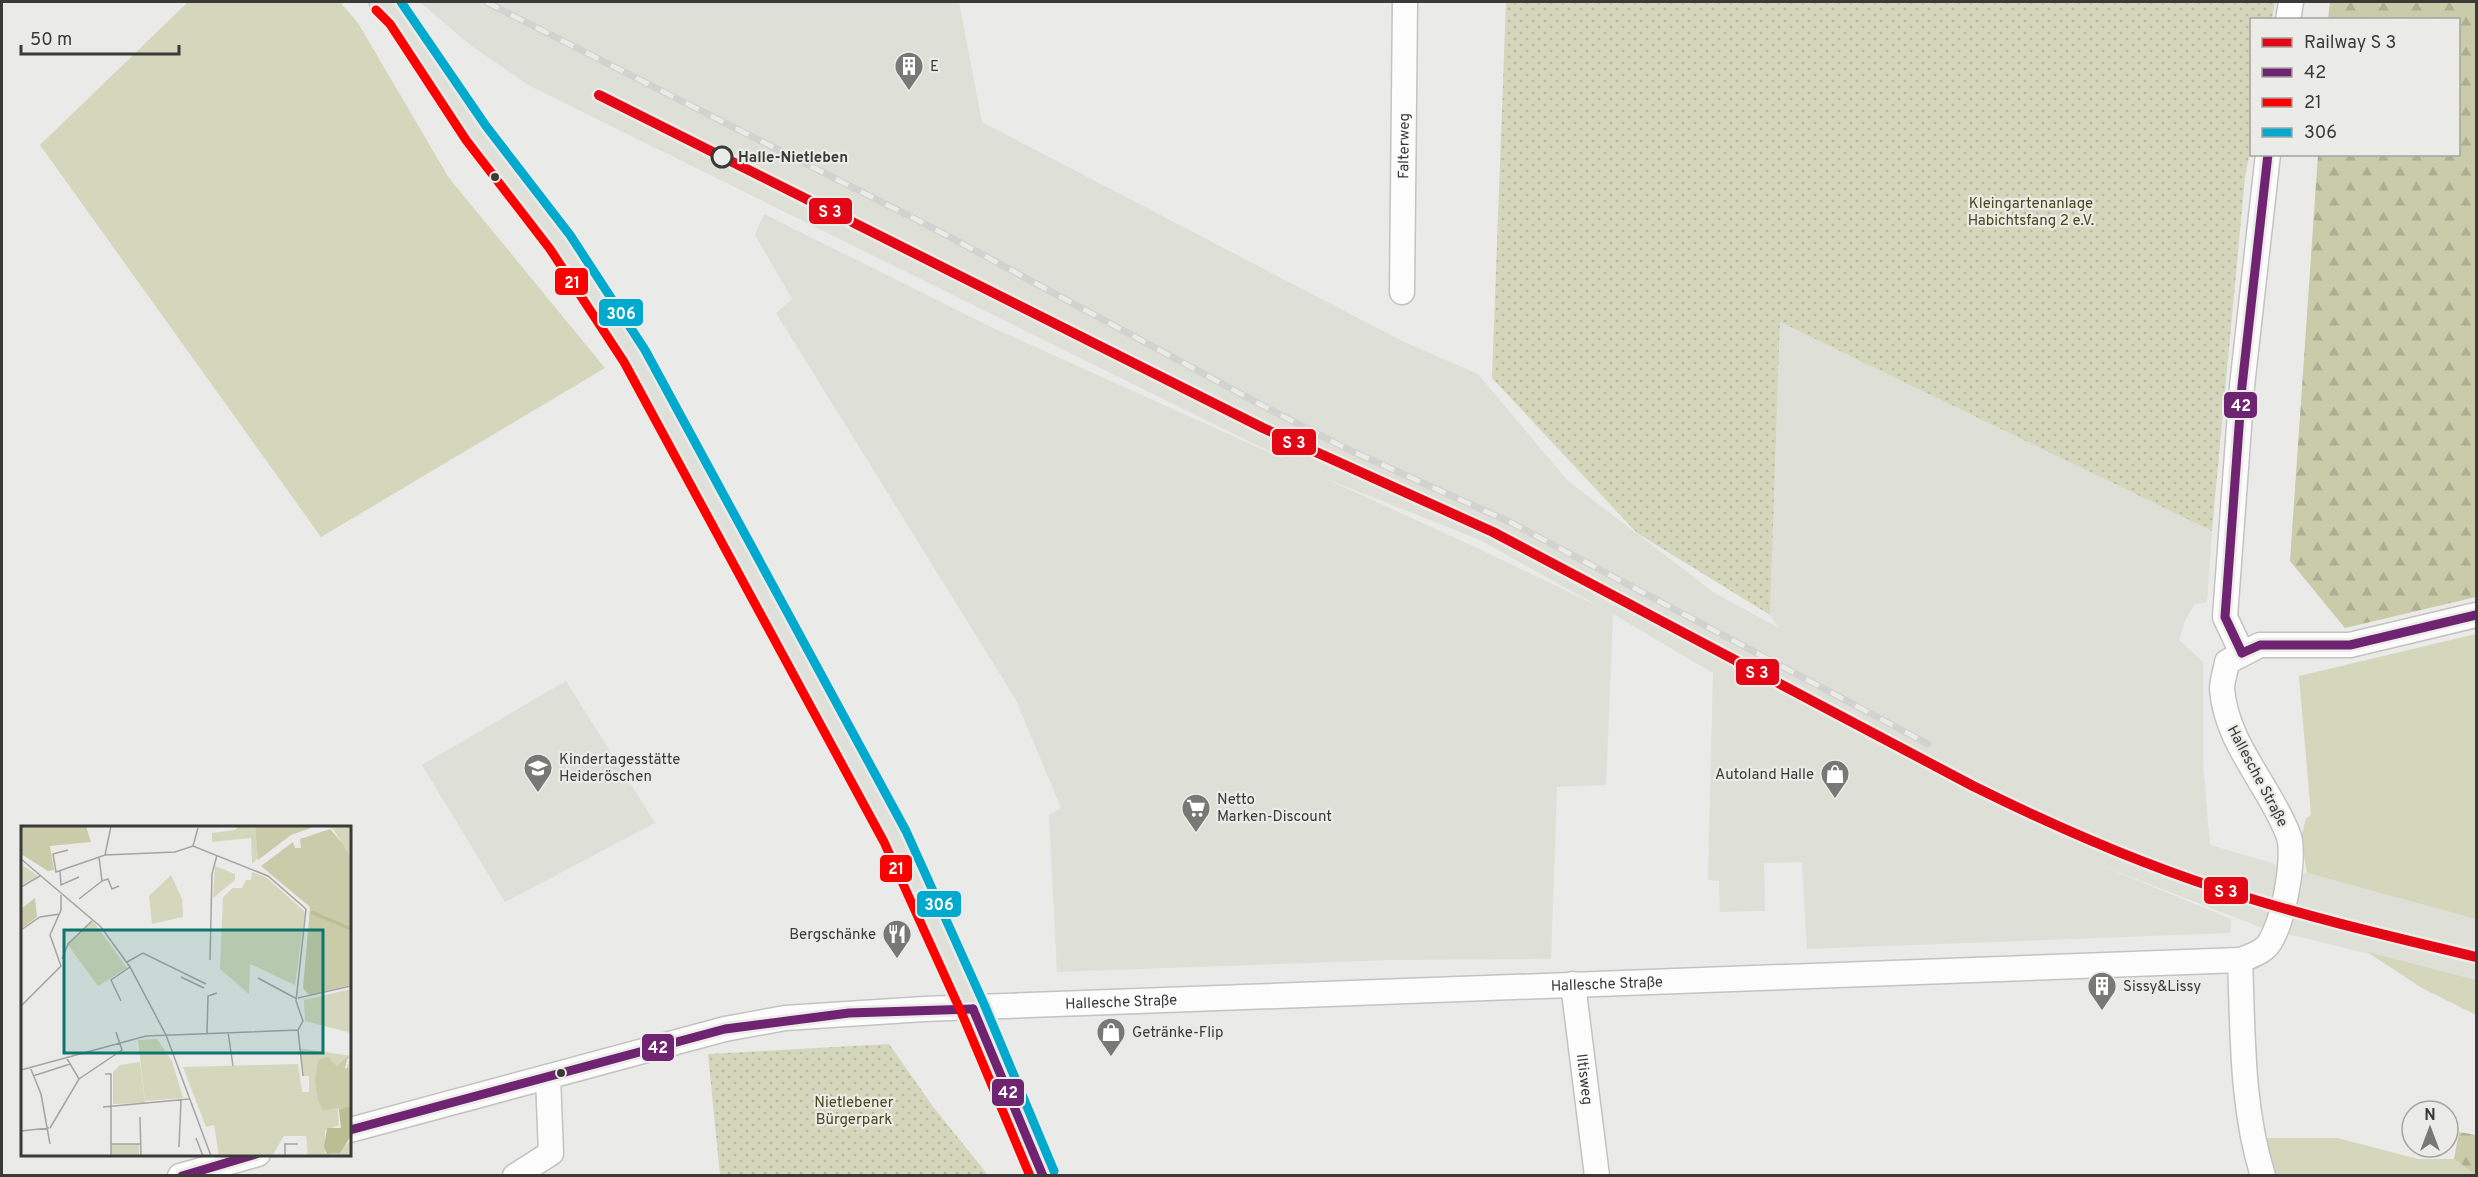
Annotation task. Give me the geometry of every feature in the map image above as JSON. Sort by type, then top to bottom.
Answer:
[{"type":"main road","points":[[385,2],[399,17],[476,133],[560,242],[634,356],[895,837],[973,1009],[1043,1176]]},
{"type":"street","name":"Falterweg","points":[[1402,292],[1405,2]]},
{"type":"street","points":[[2288,18],[2291,2]]},
{"type":"street","points":[[2268,156],[2242,386],[2225,617],[2241,653],[2260,645],[2350,645],[2476,615]]},
{"type":"street","name":"Hallesche Straße","points":[[351,1130],[725,1029],[785,1018],[924,1009],[973,1009],[2247,957],[2265,948],[2273,935],[2291,862],[2289,836],[2228,719],[2222,687],[2228,662],[2241,653]]},
{"type":"street","points":[[2247,957],[2245,1079],[2251,1138],[2263,1176]]},
{"type":"street","name":"Iltisweg","points":[[1573,984],[1597,1176]]},
{"type":"street","points":[[515,1176],[551,1153],[549,1077]]},
{"type":"street","points":[[180,1176],[254,1156]]},
{"type":"shaded area","points":[[420,2],[959,2],[982,122],[1402,341],[1478,374],[1567,480],[1713,592],[1779,628],[1770,615],[1780,322],[2212,531],[2207,602],[2195,604],[2185,620],[2179,640],[2203,662],[2203,763],[2210,845],[2272,863],[2289,873],[2307,873],[2476,919],[2476,980],[2260,927],[2095,863],[2231,919],[2230,933],[1807,949],[1802,862],[1764,863],[1765,911],[1720,912],[1719,881],[1708,880],[1713,673],[1613,614],[1606,785],[1557,787],[1551,959],[1391,960],[1057,972],[1049,815],[1061,808],[1016,700],[776,313],[792,299],[755,235],[764,214],[991,327],[1297,465],[528,85],[469,44]],"holes":[[[1322,477],[1480,540],[1598,606]]]},
{"type":"shaded area","name":"Kindertagesstätte Heideröschen","points":[[566,681],[655,823],[505,902],[422,765]]},
{"type":"green space","points":[[188,2],[340,2],[358,23],[449,178],[605,368],[321,537],[40,145]]},
{"type":"green space","name":"Kleingartenanlage Habichtsfang 2 e.V.","points":[[1506,2],[2275,2],[2272,18],[2250,18],[2250,151],[2245,177],[2212,531],[1780,322],[1770,615],[1637,533],[1492,378]]},
{"type":"green space","points":[[2330,2],[2476,2],[2476,597],[2345,628],[2290,561],[2318,156],[2460,156],[2460,18],[2328,18]]},
{"type":"green space","points":[[2476,634],[2476,919],[2307,873],[2301,838],[2306,818],[2311,815],[2299,676]]},
{"type":"green space","points":[[2367,952],[2476,980],[2476,1015],[2422,988]]},
{"type":"green space","name":"Nietlebener Bürgerpark","points":[[889,1044],[934,1108],[988,1175],[720,1175],[708,1054]]},
{"type":"green space","points":[[2460,1132],[2476,1135],[2476,1175],[2454,1159],[2460,1159]]},
{"type":"green space","points":[[2251,1138],[2337,1138],[2400,1154],[2400,1159],[2454,1159],[2476,1175],[2263,1175]]},
{"type":"railway","points":[[486,2],[933,228],[1345,448],[1512,523],[1928,744]]},
{"type":"transit line","name":"306","points":[[401,2],[486,126],[570,235],[645,350],[906,831],[984,1004],[1054,1171]]},
{"type":"transit line","name":"21","points":[[376,10],[390,24],[466,140],[550,249],[624,362],[884,842],[962,1014],[1030,1176]]},
{"type":"transit line","points":[[599,95],[1263,428],[1493,532],[1973,786],[2039,817],[2105,847],[2207,885],[2329,921],[2476,957]]},
{"type":"transit line","name":"42","points":[[2242,653],[2225,617],[2242,386],[2268,156]]},
{"type":"transit line","name":"42","points":[[2242,653],[2260,645],[2350,645],[2476,615]]},
{"type":"transit line","name":"42","points":[[973,1009],[1043,1176]]},
{"type":"transit line","name":"42","points":[[351,1130],[725,1029],[849,1013],[973,1009]]},
{"type":"transit line","name":"42","points":[[182,1176],[249,1156]]},
{"type":"place","name":"E","points":[[909,92]]},
{"type":"place","name":"Halle-Nietleben","points":[[722,157]]},
{"type":"place","name":"Kindertagesstätte Heideröschen","points":[[538,794]]},
{"type":"place","name":"Autoland Halle","points":[[1835,800]]},
{"type":"place","name":"Netto Marken-Discount","points":[[1196,834]]},
{"type":"place","name":"Bergschänke","points":[[897,960]]},
{"type":"place","name":"Sissy&Lissy","points":[[2102,1012]]},
{"type":"place","name":"Getränke-Flip","points":[[1111,1058]]}]
